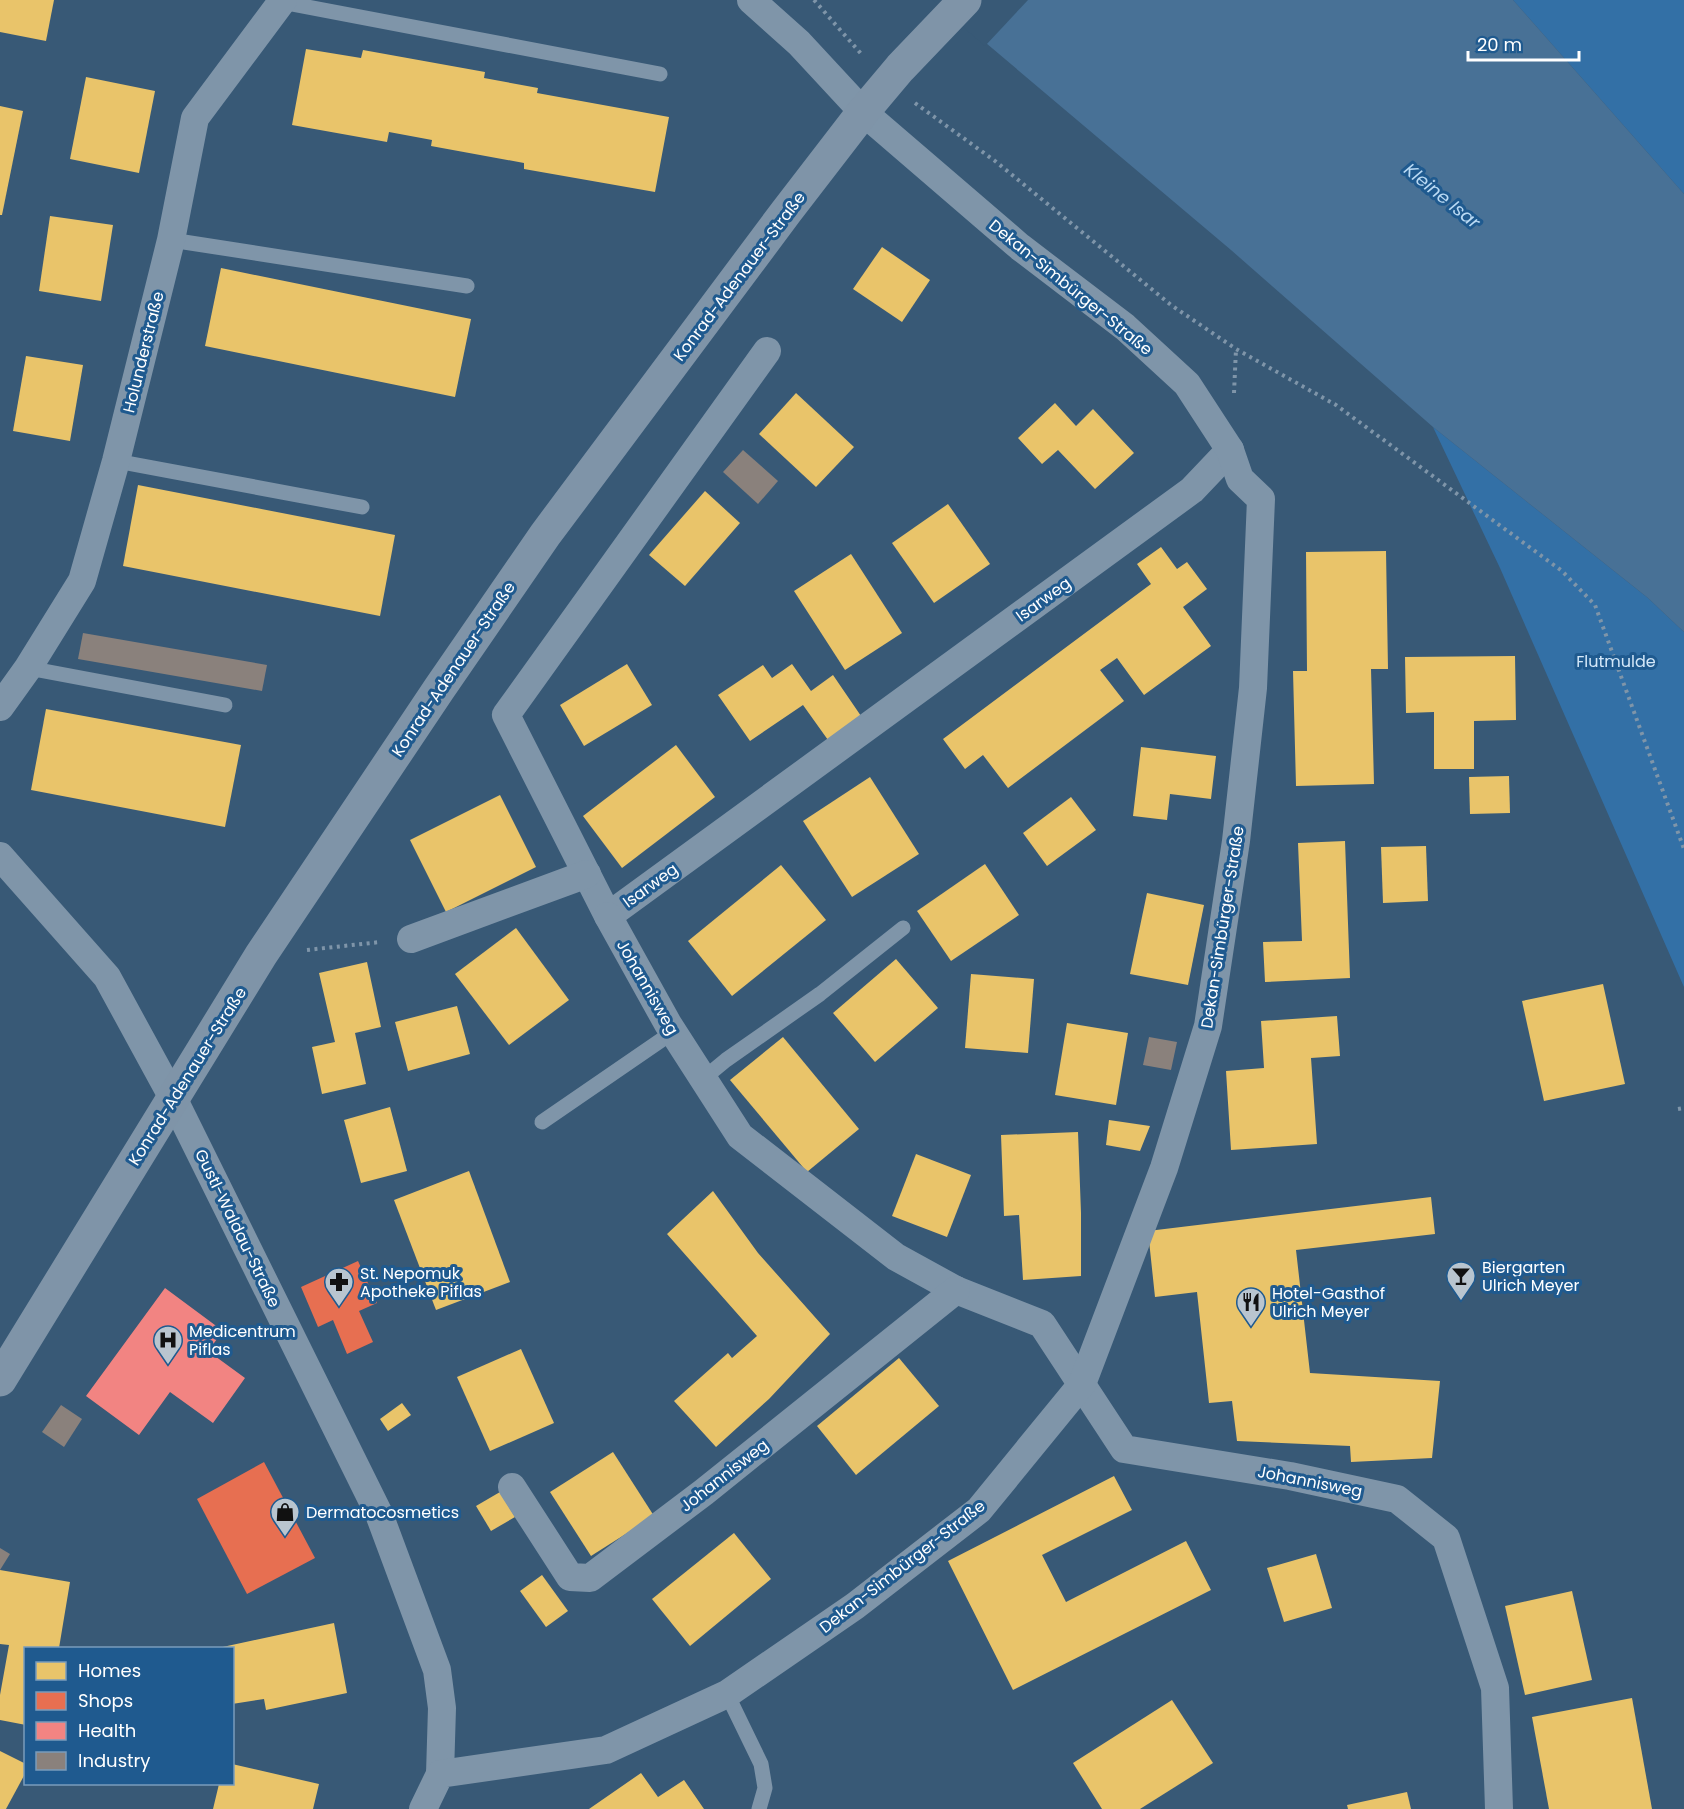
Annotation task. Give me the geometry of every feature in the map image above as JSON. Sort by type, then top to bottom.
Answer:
[{"type":"main road","name":"Konrad-Adenauer-Straße","points":[[0,1380],[261,955],[545,535],[863,112],[887,82],[965,0]]},
{"type":"street","name":"Dekan-Simbürger-Straße","points":[[440,1774],[606,1750],[727,1694],[855,1606],[979,1510],[1082,1384],[1164,1168],[1208,1026],[1236,841],[1253,688],[1262,499],[1240,479],[1230,450],[1187,384],[1125,327],[1020,247],[863,112],[799,43],[751,0]]},
{"type":"street","name":"Holunderstraße","points":[[0,707],[28,668],[82,581],[116,461],[171,240],[195,118],[282,1]]},
{"type":"street","name":"Isarweg","points":[[767,351],[506,716],[608,916],[1192,490],[1230,450]]},
{"type":"street","name":"Gustl-Waldau-Straße","points":[[0,856],[107,976],[173,1098],[379,1514],[437,1670],[442,1708],[440,1774]]},
{"type":"street","points":[[411,939],[586,874]]},
{"type":"street","name":"Johannisweg","points":[[608,916],[673,1032],[740,1136],[896,1257],[956,1290],[1042,1324],[1124,1449],[1290,1476],[1397,1499],[1446,1538],[1495,1688],[1499,1809]]},
{"type":"street","name":"Johannisweg","points":[[512,1486],[570,1577],[590,1578],[704,1492],[956,1290]]},
{"type":"street","points":[[423,1809],[440,1774]]},
{"type":"lane","points":[[282,1],[660,74]]},
{"type":"lane","points":[[171,240],[467,286]]},
{"type":"lane","points":[[116,461],[362,507]]},
{"type":"lane","points":[[28,668],[225,705]]},
{"type":"lane","points":[[703,1079],[726,1060],[820,994],[903,928]]},
{"type":"lane","points":[[542,1122],[673,1032]]},
{"type":"lane","points":[[727,1694],[761,1764],[765,1788],[759,1809]]},
{"type":"path","points":[[814,0],[887,82],[995,160],[1171,305],[1236,349],[1336,405],[1562,571],[1595,605],[1684,849]]},
{"type":"path","points":[[261,955],[411,939]]},
{"type":"path","points":[[1678,1109],[1684,1108]]},
{"type":"green space","points":[[1513,0],[1684,0],[1684,194]]},
{"type":"green space","name":"Flutmulde","points":[[1433,427],[1648,598],[1684,632],[1684,987],[1500,568]]},
{"type":"water","name":"Kleine Isar","points":[[935,0],[1513,0],[1684,194],[1684,632],[1648,598],[1433,427],[1231,250]]},
{"type":"pier","points":[[932,0],[1028,0],[985,46]]},
{"type":"building: Homes","points":[[0,0],[54,0],[46,41],[0,32]]},
{"type":"building: Homes","points":[[306,49],[361,58],[363,50],[485,72],[484,78],[538,88],[537,93],[669,117],[655,192],[524,169],[524,163],[431,146],[432,140],[389,132],[387,142],[292,125]]},
{"type":"building: Homes","points":[[86,77],[155,91],[139,173],[70,159]]},
{"type":"building: Homes","points":[[0,106],[23,111],[2,215],[0,215]]},
{"type":"building: Homes","points":[[50,216],[113,225],[101,301],[39,291]]},
{"type":"building: Homes","points":[[882,247],[930,280],[902,322],[853,289]]},
{"type":"building: Homes","points":[[221,268],[471,319],[455,397],[205,346]]},
{"type":"building: Homes","points":[[26,356],[83,365],[70,441],[13,431]]},
{"type":"building: Homes","points":[[796,393],[854,447],[816,487],[759,434]]},
{"type":"building: Homes","points":[[1055,403],[1076,426],[1093,409],[1134,453],[1095,489],[1058,450],[1042,464],[1018,438]]},
{"type":"building: Homes","points":[[138,485],[395,535],[380,616],[123,566]]},
{"type":"building: Homes","points":[[705,491],[740,523],[685,586],[649,555]]},
{"type":"building: Homes","points":[[948,504],[990,564],[934,603],[892,543]]},
{"type":"building: Homes","points":[[1161,547],[1177,569],[1187,562],[1207,589],[1183,607],[1211,646],[1144,695],[1117,658],[1100,670],[1124,701],[1008,788],[983,755],[965,769],[943,739],[1151,584],[1137,564]]},
{"type":"building: Homes","points":[[1386,551],[1388,669],[1371,669],[1374,784],[1296,786],[1293,671],[1307,671],[1306,552]]},
{"type":"building: Homes","points":[[851,554],[902,633],[845,670],[794,591]]},
{"type":"building: Homes","points":[[1515,656],[1516,720],[1474,721],[1474,769],[1434,769],[1434,712],[1406,713],[1405,657]]},
{"type":"building: Homes","points":[[627,664],[652,705],[584,746],[560,705]]},
{"type":"building: Homes","points":[[792,664],[811,691],[833,675],[861,716],[828,740],[803,705],[750,741],[718,695],[763,665],[772,678]]},
{"type":"building: Homes","points":[[46,709],[241,745],[225,827],[31,790]]},
{"type":"building: Homes","points":[[676,745],[715,797],[622,868],[583,816]]},
{"type":"building: Homes","points":[[1141,747],[1216,756],[1211,799],[1170,794],[1167,820],[1133,816]]},
{"type":"building: Homes","points":[[1509,776],[1510,813],[1470,814],[1469,777]]},
{"type":"building: Homes","points":[[870,777],[919,854],[852,897],[803,821]]},
{"type":"building: Homes","points":[[500,795],[536,867],[446,912],[410,840]]},
{"type":"building: Homes","points":[[1071,797],[1096,830],[1047,866],[1023,833]]},
{"type":"building: Homes","points":[[1345,841],[1350,978],[1265,982],[1263,942],[1302,941],[1298,843]]},
{"type":"building: Homes","points":[[1426,846],[1428,901],[1383,903],[1381,847]]},
{"type":"building: Homes","points":[[985,864],[1019,915],[951,961],[917,911]]},
{"type":"building: Homes","points":[[781,865],[826,920],[732,996],[688,941]]},
{"type":"building: Homes","points":[[1147,893],[1204,905],[1188,985],[1130,974]]},
{"type":"building: Homes","points":[[516,928],[569,1000],[509,1045],[455,974]]},
{"type":"building: Homes","points":[[896,959],[938,1008],[875,1062],[833,1013]]},
{"type":"building: Homes","points":[[367,962],[381,1027],[355,1033],[366,1084],[322,1094],[312,1047],[335,1042],[319,973]]},
{"type":"building: Homes","points":[[971,974],[1034,979],[1028,1053],[965,1048]]},
{"type":"building: Homes","points":[[1603,984],[1625,1084],[1544,1101],[1522,1001]]},
{"type":"building: Homes","points":[[457,1006],[470,1054],[408,1071],[395,1022]]},
{"type":"building: Homes","points":[[1337,1016],[1340,1056],[1311,1058],[1317,1144],[1231,1150],[1226,1071],[1264,1068],[1261,1021]]},
{"type":"building: Homes","points":[[1067,1023],[1128,1033],[1116,1105],[1055,1095]]},
{"type":"building: Homes","points":[[783,1037],[859,1129],[807,1172],[730,1080]]},
{"type":"building: Homes","points":[[390,1107],[407,1171],[361,1183],[344,1120]]},
{"type":"building: Homes","points":[[1109,1120],[1150,1126],[1140,1151],[1106,1145]]},
{"type":"building: Homes","points":[[1078,1132],[1081,1276],[1023,1280],[1019,1215],[1004,1216],[1001,1135]]},
{"type":"building: Homes","points":[[916,1154],[971,1175],[947,1237],[892,1216]]},
{"type":"building: Homes","points":[[469,1171],[510,1282],[436,1310],[394,1200]]},
{"type":"building: Homes","points":[[713,1191],[758,1253],[830,1334],[769,1399],[716,1447],[674,1401],[728,1353],[732,1358],[757,1336],[667,1234]]},
{"type":"building: Homes","points":[[1431,1197],[1435,1234],[1296,1250],[1310,1373],[1440,1381],[1432,1458],[1351,1462],[1350,1446],[1237,1441],[1232,1401],[1209,1403],[1197,1292],[1155,1297],[1148,1231]]},
{"type":"building: Homes","points":[[521,1349],[554,1423],[490,1451],[457,1377]]},
{"type":"building: Homes","points":[[899,1358],[939,1406],[856,1475],[817,1426]]},
{"type":"building: Homes","points":[[402,1403],[411,1415],[388,1431],[380,1419]]},
{"type":"building: Homes","points":[[613,1452],[654,1516],[591,1556],[550,1492]]},
{"type":"building: Homes","points":[[1114,1476],[1132,1510],[1042,1555],[1066,1602],[1186,1541],[1211,1590],[1013,1690],[948,1561]]},
{"type":"building: Homes","points":[[500,1492],[515,1517],[491,1531],[476,1506]]},
{"type":"building: Homes","points":[[734,1533],[771,1579],[690,1646],[652,1599]]},
{"type":"building: Homes","points":[[1316,1554],[1332,1608],[1284,1622],[1267,1568]]},
{"type":"building: Homes","points":[[0,1570],[70,1582],[59,1647],[24,1647],[24,1725],[0,1720],[0,1695],[9,1645],[0,1644]]},
{"type":"building: Homes","points":[[542,1575],[568,1611],[546,1627],[520,1591]]},
{"type":"building: Homes","points":[[1572,1591],[1592,1680],[1525,1695],[1505,1606]]},
{"type":"building: Homes","points":[[334,1623],[347,1693],[266,1710],[264,1699],[234,1704],[234,1647],[223,1647]]},
{"type":"building: Homes","points":[[1632,1698],[1652,1809],[1549,1809],[1532,1717]]},
{"type":"building: Homes","points":[[1172,1700],[1213,1763],[1140,1809],[1102,1809],[1073,1763]]},
{"type":"building: Homes","points":[[0,1751],[24,1763],[24,1776],[6,1809],[0,1809]]},
{"type":"building: Homes","points":[[234,1764],[319,1784],[313,1809],[213,1809],[219,1785],[234,1785]]},
{"type":"building: Homes","points":[[641,1773],[658,1797],[684,1780],[704,1809],[589,1809]]},
{"type":"building: Homes","points":[[1407,1792],[1411,1809],[1348,1809],[1347,1805]]},
{"type":"building: Shops","name":"St. Nepomuk Apotheke Piflas","points":[[358,1261],[377,1303],[359,1311],[373,1342],[347,1354],[333,1320],[318,1327],[301,1287]]},
{"type":"building: Shops","points":[[264,1462],[315,1558],[247,1594],[197,1499]]},
{"type":"building: Health","name":"Medicentrum Piflas","points":[[165,1288],[223,1331],[208,1351],[245,1378],[213,1423],[170,1392],[139,1435],[86,1396]]},
{"type":"building: Industry","points":[[743,450],[778,481],[758,504],[723,472]]},
{"type":"building: Industry","points":[[83,633],[267,665],[262,691],[78,659]]},
{"type":"building: Industry","points":[[1149,1037],[1177,1042],[1171,1070],[1143,1065]]},
{"type":"building: Industry","points":[[61,1405],[82,1419],[64,1447],[42,1432]]},
{"type":"building: Industry","points":[[0,1548],[10,1554],[0,1570]]},
{"type":"place","name":"Biergarten Ulrich Meyer","points":[[1461,1302]]},
{"type":"place","name":"St. Nepomuk Apotheke Piflas","points":[[339,1308]]},
{"type":"place","name":"Hotel-Gasthof Ulrich Meyer","points":[[1251,1328]]},
{"type":"place","name":"Medicentrum Piflas","points":[[168,1366]]},
{"type":"place","name":"Dermatocosmetics","points":[[285,1538]]}]
